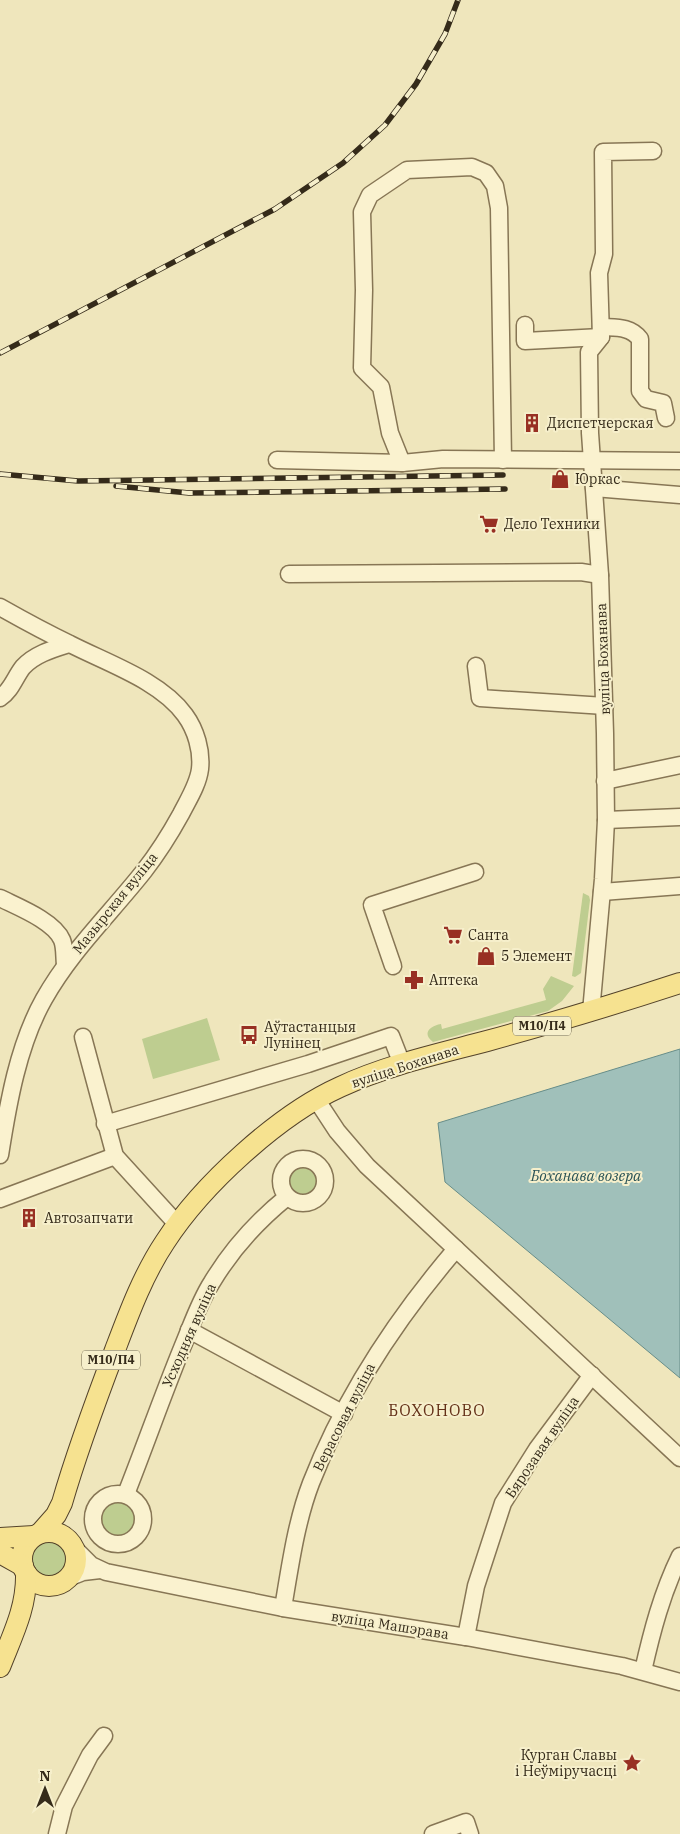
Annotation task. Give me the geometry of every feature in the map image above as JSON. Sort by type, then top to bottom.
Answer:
[{"type":"main road","name":"вуліца Боханава","points":[[178,1224],[218,1178],[275,1127],[316,1099],[349,1083],[402,1064],[591,1012],[680,983]]},
{"type":"main road","name":"М10/П4","points":[[24,1570],[22,1560],[25,1546],[56,1516],[126,1321],[142,1284],[164,1244],[178,1224]]},
{"type":"main road","points":[[24,1607],[32,1596],[59,1582],[76,1564],[62,1503]]},
{"type":"main road","points":[[0,1538],[56,1532],[64,1536],[72,1544]]},
{"type":"main road","points":[[0,1553],[24,1570],[31,1580],[40,1585],[59,1582]]},
{"type":"main road","points":[[0,1667],[24,1607],[26,1594],[24,1570]]},
{"type":"street","points":[[601,332],[599,273],[604,254],[604,152],[653,151]]},
{"type":"street","points":[[402,463],[390,433],[381,387],[362,368],[364,290],[362,212],[370,194],[406,170],[472,167],[486,173],[495,186],[499,208],[503,460]]},
{"type":"street","points":[[525,325],[525,340],[623,328],[635,332],[640,339],[640,391],[646,399],[663,403],[666,418]]},
{"type":"street","name":"вуліца Боханава","points":[[591,1012],[602,892],[606,820],[605,706],[600,575],[592,460],[589,352],[601,332]]},
{"type":"street","points":[[277,460],[402,463],[443,459],[680,461]]},
{"type":"street","points":[[594,488],[680,495]]},
{"type":"street","points":[[289,574],[581,572],[600,575]]},
{"type":"street","name":"Мазырская вуліца","points":[[0,607],[69,644],[127,671],[159,690],[175,703],[195,730],[200,753],[200,769],[195,788],[162,846],[144,871],[65,964],[32,1023],[18,1068],[0,1150]]},
{"type":"street","points":[[0,698],[5,695],[24,666],[41,653],[69,644]]},
{"type":"street","points":[[476,666],[480,698],[605,706]]},
{"type":"street","points":[[605,781],[680,765]]},
{"type":"street","points":[[606,820],[680,817]]},
{"type":"street","points":[[393,966],[372,905],[476,872]]},
{"type":"street","points":[[602,892],[680,886]]},
{"type":"street","points":[[0,898],[53,928],[62,940],[65,964]]},
{"type":"street","points":[[105,1124],[308,1064],[391,1036],[402,1064]]},
{"type":"street","points":[[83,1037],[115,1156],[178,1224]]},
{"type":"street","points":[[316,1099],[337,1131],[367,1166],[680,1458]]},
{"type":"street","points":[[0,1199],[115,1156]]},
{"type":"street","name":"Усходняя вуліца","points":[[126,1494],[189,1330],[210,1284],[229,1257],[265,1214],[287,1197]]},
{"type":"street","name":"Верасовая вуліца","points":[[283,1608],[295,1540],[311,1484],[344,1414],[382,1346],[407,1310],[456,1248]]},
{"type":"street","points":[[189,1330],[344,1414]]},
{"type":"street","name":"Бярозавая вуліца","points":[[466,1637],[476,1586],[503,1503],[537,1450],[592,1376]]},
{"type":"street","name":"вуліца Машэрава","points":[[72,1544],[91,1565],[100,1570],[283,1608],[466,1637],[643,1671],[680,1682]]},
{"type":"street","points":[[643,1671],[653,1624],[670,1576],[680,1556]]},
{"type":"street","name":"вуліца Машэрава","points":[[59,1582],[84,1572],[100,1570]]},
{"type":"street","points":[[57,1834],[64,1806],[90,1755],[104,1736]]},
{"type":"street","points":[[434,1834],[466,1822],[470,1834]]},
{"type":"green space","points":[[583,893],[589,896],[590,900],[581,973],[575,977],[572,976]]},
{"type":"green space","points":[[551,976],[574,986],[562,1001],[548,1011],[433,1042],[428,1036],[430,1028],[437,1025],[441,1024],[442,1029],[546,1000],[543,989]]},
{"type":"green space","points":[[207,1018],[220,1060],[153,1079],[142,1039]]},
{"type":"green space","points":[[302,1168],[313,1172],[317,1183],[313,1194],[302,1198],[291,1194],[287,1183],[291,1172]]},
{"type":"green space","points":[[116,1501],[130,1506],[135,1520],[130,1534],[116,1539],[102,1534],[97,1520],[102,1506]]},
{"type":"green space","points":[[52,1538],[59,1541],[65,1547],[68,1558],[67,1566],[59,1575],[52,1578],[44,1578],[37,1575],[29,1566],[28,1554],[31,1547],[40,1539]]},
{"type":"water","name":"Боханава возера","points":[[680,1049],[680,1378],[445,1182],[438,1123]]},
{"type":"railway","points":[[0,353],[275,209],[343,163],[385,125],[416,84],[445,34],[458,0]]},
{"type":"railway","points":[[0,474],[78,481],[503,475]]},
{"type":"railway","points":[[116,486],[189,493],[505,489]]},
{"type":"place","name":"Диспетчерская","points":[[532,423]]},
{"type":"place","name":"Юркас","points":[[560,479]]},
{"type":"place","name":"Дело Техники","points":[[489,524]]},
{"type":"place","name":"Санта","points":[[453,935]]},
{"type":"place","name":"5 Элемент","points":[[486,956]]},
{"type":"place","name":"Аптека","points":[[414,980]]},
{"type":"place","name":"Аўтастанцыя Лунінец","points":[[249,1035]]},
{"type":"place","name":"Автозапчати","points":[[29,1218]]},
{"type":"place","name":"Курган Славы і Неўміручасці","points":[[632,1763]]},
{"type":"district","name":"БОХОНОВО","points":[[437,1410]]}]
